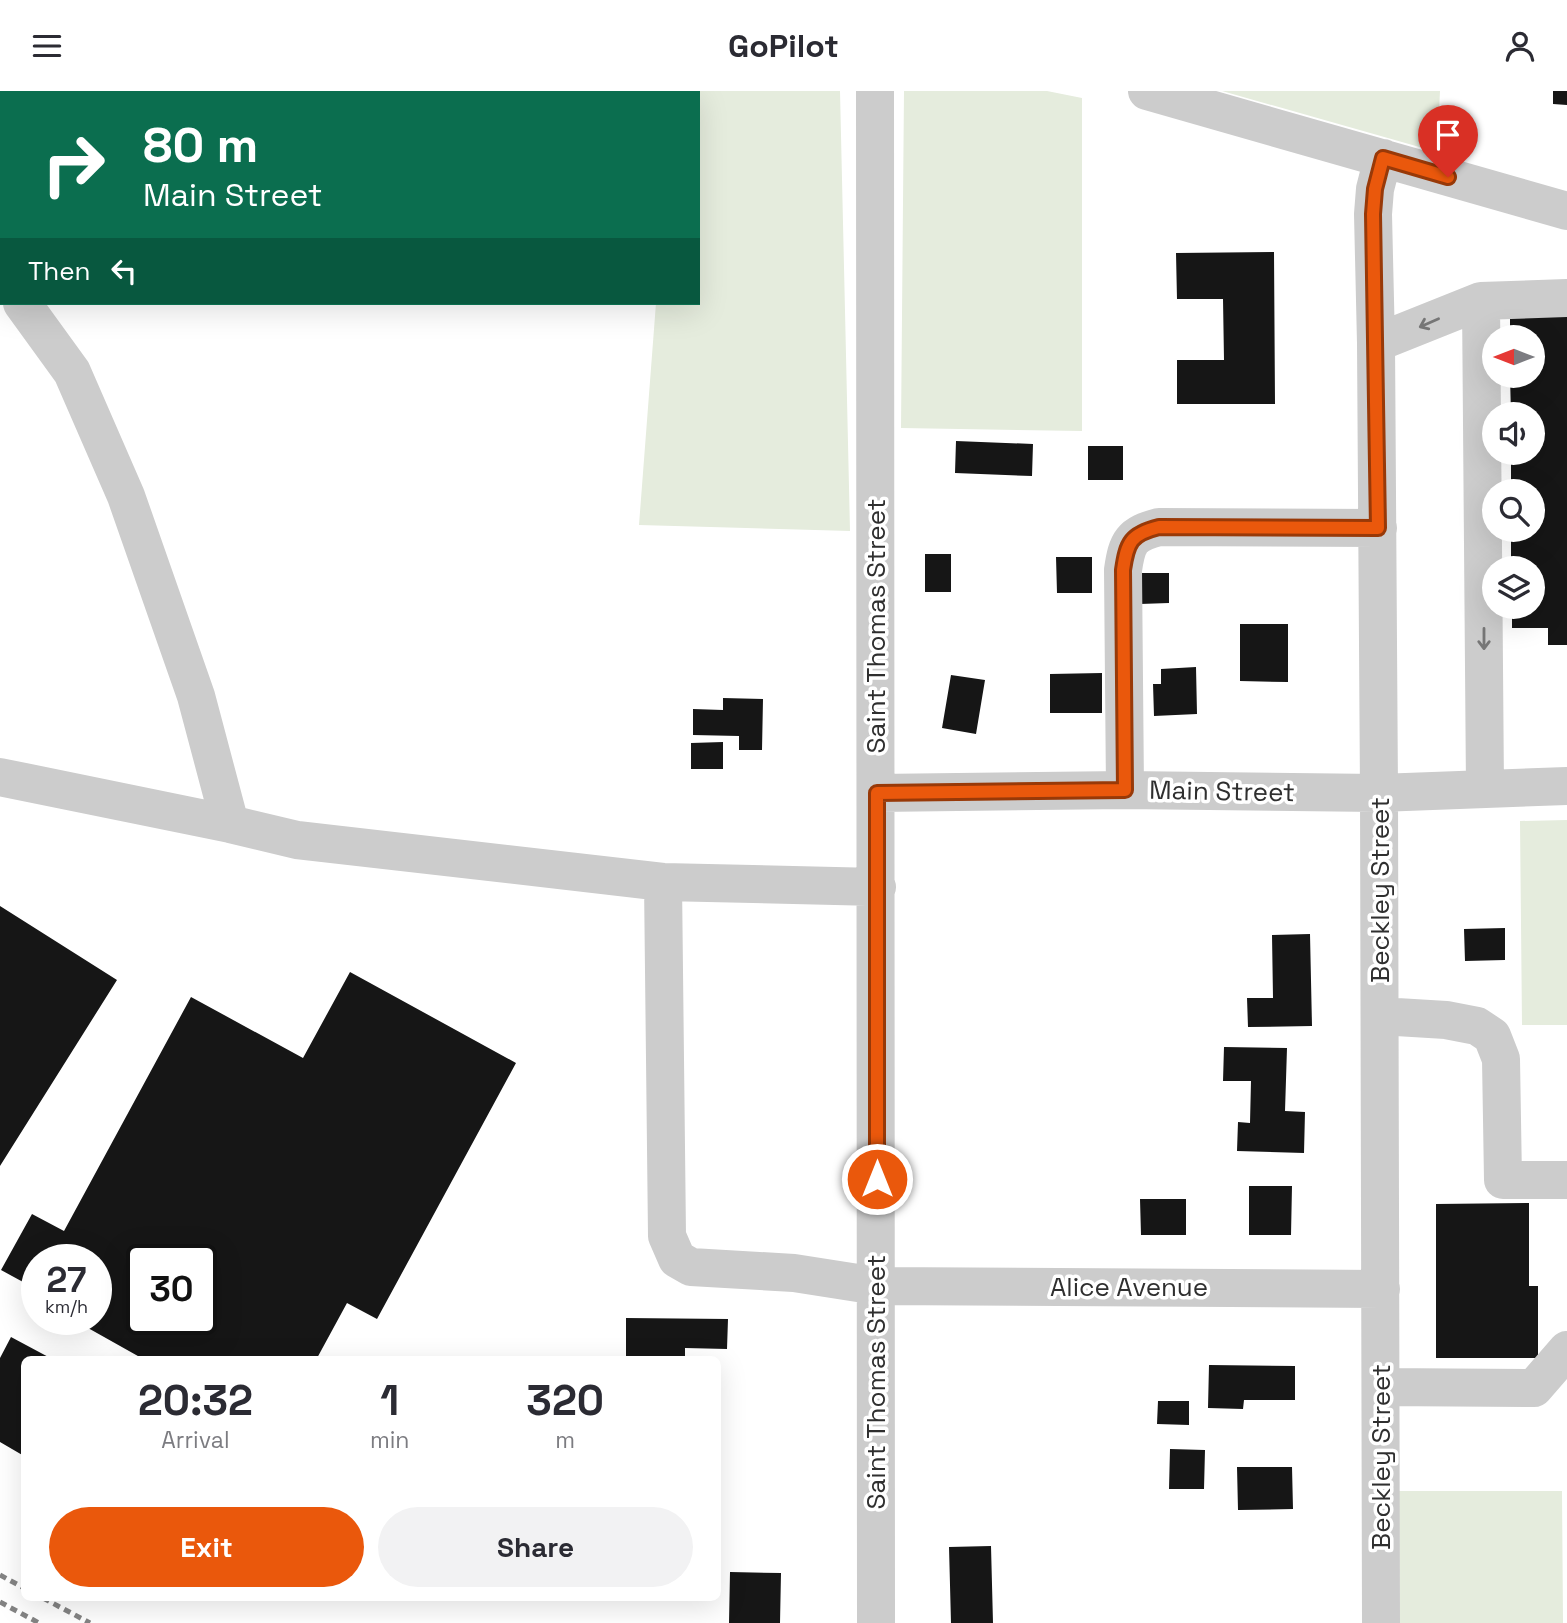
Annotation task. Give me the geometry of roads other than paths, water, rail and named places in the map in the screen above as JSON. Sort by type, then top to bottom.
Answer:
[{"type":"street","name":"Saint Thomas Street","points":[[875,91],[876,1623]]},
{"type":"street","points":[[1147,91],[1567,211]]},
{"type":"street","name":"Beckley Street","points":[[1381,1623],[1378,528],[1373,214],[1375,189],[1383,158]]},
{"type":"street","points":[[1376,343],[1481,301],[1567,298]]},
{"type":"street","points":[[1481,301],[1485,789]]},
{"type":"street","points":[[23,305],[72,372],[126,496],[197,696],[230,824]]},
{"type":"street","points":[[1125,790],[1123,570],[1125,554],[1131,540],[1143,531],[1159,527],[1378,528]]},
{"type":"street","points":[[0,777],[297,840],[663,882],[877,887]]},
{"type":"street","name":"Main Street","points":[[877,793],[1125,790],[1379,793],[1567,786]]},
{"type":"street","name":"Alice Avenue","points":[[663,882],[667,1237],[677,1259],[691,1267],[794,1272],[877,1286],[1381,1289]]},
{"type":"street","points":[[1380,1017],[1456,1022],[1477,1026],[1492,1036],[1501,1059],[1503,1179],[1567,1179]]},
{"type":"street","points":[[1381,1387],[1534,1388],[1567,1350]]},
{"type":"railway","points":[[0,1575],[21,1586]]},
{"type":"railway","points":[[49,1601],[90,1623]]},
{"type":"railway","points":[[0,1602],[39,1623]]}]
